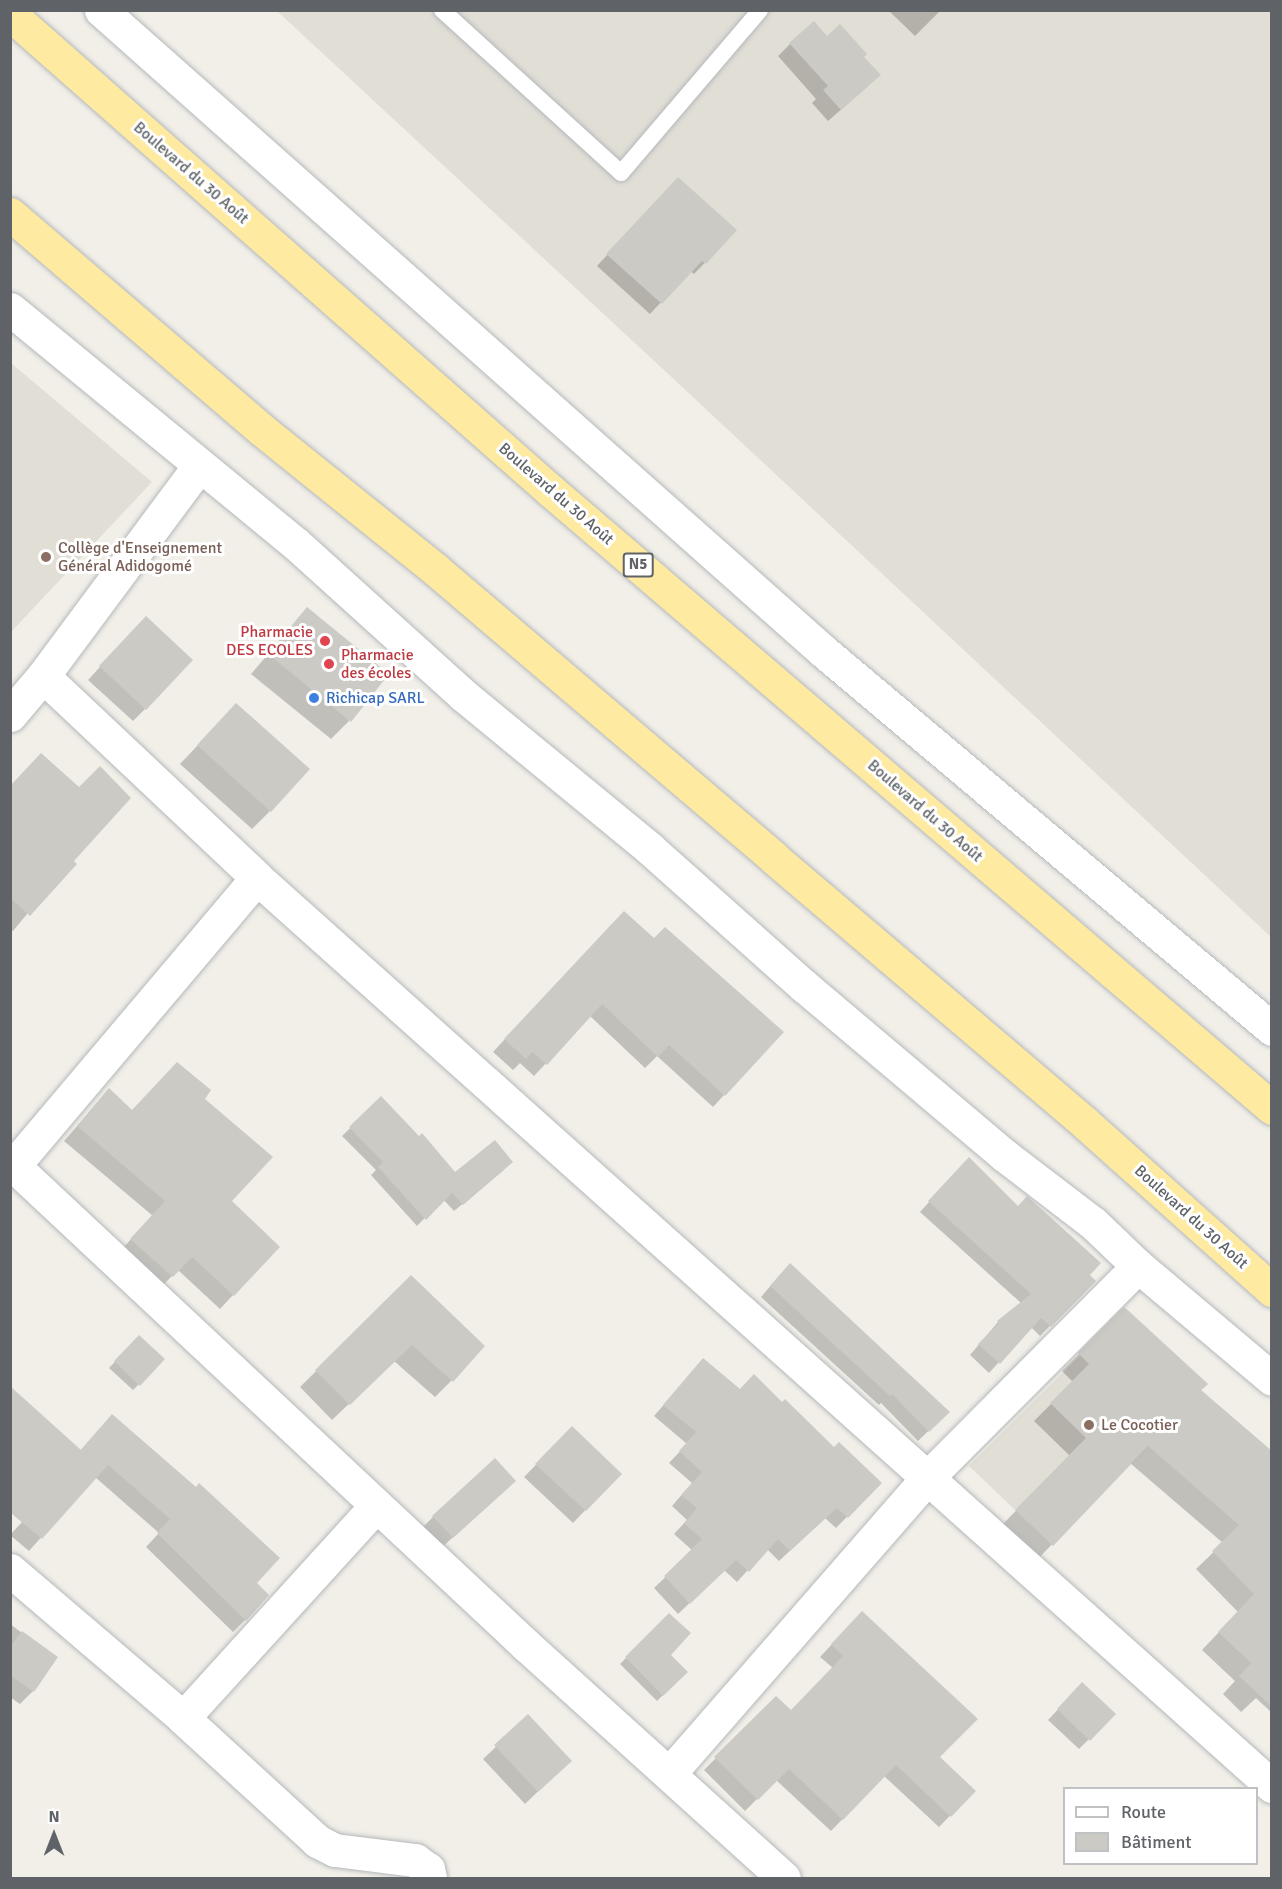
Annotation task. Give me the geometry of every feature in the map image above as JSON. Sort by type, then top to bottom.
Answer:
[{"type":"highway","name":"Boulevard du 30 Août","points":[[10,14],[551,491],[1272,1108]]},
{"type":"highway","name":"Boulevard du 30 Août","points":[[10,214],[262,430],[436,570],[812,890],[1085,1123],[1272,1290]]},
{"type":"street","points":[[101,10],[823,651],[1272,1029]]},
{"type":"street","points":[[10,309],[295,543],[463,695],[649,848],[813,993],[1004,1155],[1093,1222],[1138,1266],[1272,1379]]},
{"type":"street","points":[[10,715],[43,676],[199,466]]},
{"type":"street","points":[[43,676],[257,878],[1272,1786]]},
{"type":"street","points":[[257,878],[12,1168],[376,1506],[784,1878]]},
{"type":"street","points":[[669,1774],[927,1478],[1138,1266]]},
{"type":"street","points":[[183,1718],[376,1506]]},
{"type":"street","points":[[10,1570],[183,1718],[317,1841],[335,1850],[415,1860],[428,1869],[430,1878]]},
{"type":"lane","points":[[442,10],[621,173],[760,10]]},
{"type":"shaded area","points":[[277,11],[1271,11],[1271,937],[679,384]]},
{"type":"shaded area","name":"Collège d'Enseignement Général Adidogomé","points":[[11,363],[152,482],[11,632]]},
{"type":"shaded area","name":"Le Cocotier","points":[[1127,1309],[1208,1384],[1053,1546],[969,1466]]},
{"type":"building","points":[[814,21],[827,36],[840,24],[867,54],[864,57],[881,75],[841,110],[823,90],[828,86],[789,43]]},
{"type":"building","points":[[678,177],[737,230],[706,264],[702,261],[662,304],[606,254]]},
{"type":"building","name":"Pharmacie des écoles","points":[[307,607],[389,674],[351,722],[268,654]]},
{"type":"building","points":[[146,616],[193,660],[146,710],[99,666]]},
{"type":"building","points":[[236,703],[310,769],[271,812],[197,745]]},
{"type":"building","points":[[41,753],[79,787],[100,766],[131,798],[74,861],[77,864],[30,916],[10,898],[10,786]]},
{"type":"building","points":[[624,911],[654,938],[665,927],[784,1032],[725,1096],[669,1045],[658,1057],[602,1004],[547,1065],[532,1052],[526,1059],[504,1039]]},
{"type":"building","points":[[177,1062],[211,1090],[205,1099],[273,1157],[232,1201],[280,1247],[234,1296],[192,1257],[173,1277],[130,1239],[165,1201],[77,1126],[109,1088],[132,1110]]},
{"type":"building","points":[[381,1096],[419,1136],[422,1133],[455,1172],[495,1140],[513,1162],[463,1205],[452,1193],[426,1220],[378,1167],[383,1162],[349,1127]]},
{"type":"building","points":[[969,1157],[1018,1206],[1027,1196],[1101,1263],[1090,1275],[1096,1281],[1051,1327],[1041,1318],[1000,1364],[978,1344],[999,1323],[997,1321],[1031,1294],[928,1201]]},
{"type":"building","points":[[790,1263],[950,1412],[929,1432],[892,1394],[890,1396],[770,1286]]},
{"type":"building","points":[[411,1275],[485,1346],[453,1382],[412,1345],[350,1405],[315,1370]]},
{"type":"building","points":[[1124,1307],[1208,1384],[1201,1390],[1272,1451],[1272,1707],[1239,1676],[1251,1663],[1218,1632],[1254,1594],[1212,1551],[1239,1525],[1148,1446],[1053,1546],[1015,1510],[1086,1438],[1050,1403],[1089,1364],[1078,1353]]},
{"type":"building","points":[[139,1335],[165,1359],[140,1386],[114,1361]]},
{"type":"building","points":[[703,1358],[740,1389],[754,1374],[782,1402],[785,1399],[834,1447],[839,1442],[882,1483],[848,1518],[837,1508],[790,1551],[778,1539],[749,1572],[736,1560],[690,1604],[664,1576],[702,1539],[684,1523],[697,1508],[681,1495],[702,1472],[679,1451],[696,1432],[663,1405]]},
{"type":"building","points":[[10,1386],[81,1450],[112,1414],[196,1487],[199,1483],[280,1558],[257,1583],[269,1595],[246,1621],[157,1533],[170,1519],[108,1465],[42,1539],[10,1512]]},
{"type":"building","points":[[572,1426],[622,1474],[586,1511],[535,1464]]},
{"type":"building","points":[[495,1458],[516,1481],[453,1538],[432,1516]]},
{"type":"building","points":[[862,1611],[978,1719],[940,1757],[976,1791],[951,1817],[896,1765],[843,1820],[789,1769],[758,1800],[714,1757],[776,1696],[791,1710],[843,1656],[831,1644]]},
{"type":"building","points":[[669,1613],[691,1633],[671,1655],[688,1672],[663,1696],[625,1657]]},
{"type":"building","points":[[22,1631],[58,1657],[34,1692],[10,1675],[10,1647]]},
{"type":"building","points":[[1082,1682],[1116,1714],[1090,1741],[1057,1709]]},
{"type":"building","points":[[528,1714],[572,1761],[538,1792],[494,1745]]},
{"type":"place","name":"Collège d'Enseignement Général Adidogomé","points":[[46,557]]},
{"type":"place","name":"Pharmacie DES ECOLES","points":[[325,641]]},
{"type":"place","name":"Pharmacie des écoles","points":[[329,664]]},
{"type":"place","name":"Richicap SARL","points":[[314,698]]},
{"type":"place","name":"Le Cocotier","points":[[1089,1425]]}]
